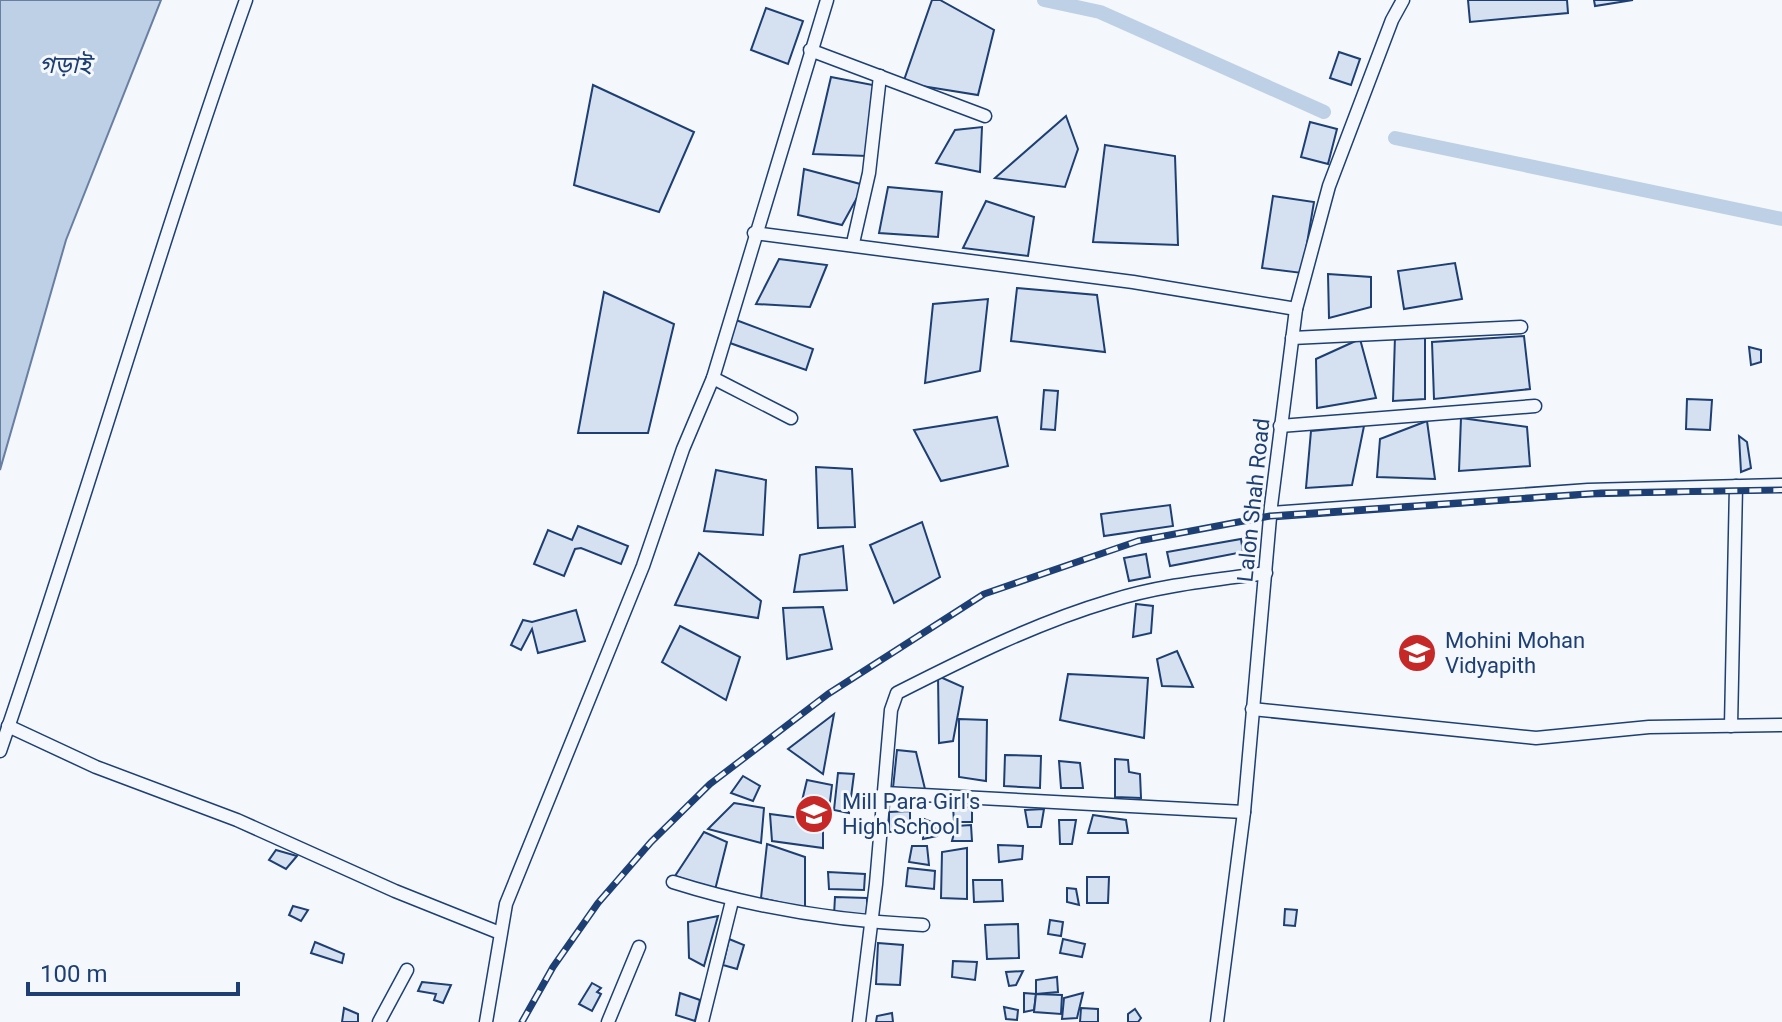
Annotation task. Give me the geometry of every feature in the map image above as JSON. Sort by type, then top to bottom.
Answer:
[{"type":"street","points":[[0,751],[66,555],[198,134],[246,0]]},
{"type":"street","points":[[486,1022],[506,904],[643,566],[683,449],[713,378],[754,233],[827,0]]},
{"type":"street","name":"Lalon Shah Road","points":[[1217,1022],[1244,812],[1271,513],[1296,309],[1329,186],[1392,20],[1403,0]]},
{"type":"street","points":[[810,50],[985,116]]},
{"type":"street","points":[[853,243],[869,173],[880,76]]},
{"type":"street","points":[[754,233],[853,243],[980,265],[1133,282],[1296,309]]},
{"type":"street","points":[[1292,338],[1521,327]]},
{"type":"street","points":[[713,378],[791,418]]},
{"type":"street","points":[[1280,426],[1535,406]]},
{"type":"street","points":[[1271,513],[1558,491],[1782,485]]},
{"type":"street","points":[[1731,726],[1736,486]]},
{"type":"street","points":[[859,1022],[891,710],[897,693],[1052,620],[1112,600],[1177,585],[1266,573]]},
{"type":"street","points":[[1252,709],[1536,738],[1563,738],[1649,727],[1782,725]]},
{"type":"street","points":[[8,726],[96,767],[237,820],[395,891],[500,933]]},
{"type":"street","points":[[884,793],[1244,812]]},
{"type":"street","points":[[673,882],[732,901],[871,923],[923,925]]},
{"type":"street","points":[[702,1022],[732,901]]},
{"type":"street","points":[[608,1022],[639,947]]},
{"type":"street","points":[[379,1022],[407,970]]},
{"type":"water","name":"গড়াই","points":[[0,0],[161,0],[66,240],[0,470]]},
{"type":"building","points":[[932,0],[940,0],[994,30],[978,95],[903,83]]},
{"type":"building","points":[[1468,0],[1567,0],[1568,13],[1470,22]]},
{"type":"building","points":[[1594,0],[1633,0],[1595,6]]},
{"type":"building","points":[[766,8],[803,21],[788,64],[751,50]]},
{"type":"building","points":[[1339,52],[1360,59],[1351,85],[1330,78]]},
{"type":"building","points":[[831,77],[878,86],[867,156],[813,154]]},
{"type":"building","points":[[593,85],[694,132],[659,212],[574,185]]},
{"type":"building","points":[[1066,116],[1078,149],[1065,187],[995,178]]},
{"type":"building","points":[[1310,122],[1337,129],[1328,164],[1301,157]]},
{"type":"building","points":[[982,127],[980,172],[936,163],[955,130]]},
{"type":"building","points":[[1105,145],[1175,156],[1178,245],[1093,242]]},
{"type":"building","points":[[804,169],[864,185],[842,225],[798,215]]},
{"type":"building","points":[[888,187],[942,192],[938,237],[879,233]]},
{"type":"building","points":[[1273,196],[1314,202],[1302,273],[1262,268]]},
{"type":"building","points":[[986,201],[1034,217],[1028,256],[963,248]]},
{"type":"building","points":[[779,259],[827,265],[810,307],[756,304]]},
{"type":"building","points":[[1455,263],[1462,299],[1404,309],[1398,271]]},
{"type":"building","points":[[1328,274],[1371,277],[1371,307],[1329,318]]},
{"type":"building","points":[[1017,288],[1097,295],[1105,352],[1011,341]]},
{"type":"building","points":[[604,292],[674,324],[648,433],[578,433]]},
{"type":"building","points":[[988,299],[980,371],[925,383],[933,304]]},
{"type":"building","points":[[736,320],[813,349],[806,370],[730,343]]},
{"type":"building","points":[[1425,334],[1425,399],[1393,401],[1395,336]]},
{"type":"building","points":[[1524,336],[1530,389],[1434,399],[1432,342]]},
{"type":"building","points":[[1360,339],[1376,398],[1317,408],[1316,359]]},
{"type":"building","points":[[1749,347],[1761,350],[1761,362],[1751,365]]},
{"type":"building","points":[[1044,390],[1058,391],[1055,430],[1041,429]]},
{"type":"building","points":[[1687,399],[1712,400],[1710,430],[1686,429]]},
{"type":"building","points":[[997,417],[1008,466],[941,481],[914,430]]},
{"type":"building","points":[[1461,418],[1527,427],[1530,466],[1459,471]]},
{"type":"building","points":[[1427,421],[1435,479],[1377,477],[1380,439]]},
{"type":"building","points":[[1364,426],[1352,485],[1306,488],[1311,431]]},
{"type":"building","points":[[1739,436],[1747,442],[1751,468],[1741,472]]},
{"type":"building","points":[[816,467],[852,469],[855,527],[818,528]]},
{"type":"building","points":[[716,470],[766,480],[763,535],[704,531]]},
{"type":"building","points":[[1170,505],[1173,526],[1104,536],[1101,514]]},
{"type":"building","points":[[922,522],[940,577],[894,603],[870,545]]},
{"type":"building","points":[[578,526],[628,546],[621,564],[581,548],[575,549],[564,576],[534,564],[548,530],[572,540]]},
{"type":"building","points":[[1241,539],[1243,552],[1170,566],[1167,552]]},
{"type":"building","points":[[843,546],[847,590],[794,592],[800,555]]},
{"type":"building","points":[[699,553],[761,601],[758,618],[675,605]]},
{"type":"building","points":[[1146,554],[1150,577],[1129,581],[1124,558]]},
{"type":"building","points":[[1136,604],[1153,606],[1151,633],[1133,637]]},
{"type":"building","points":[[823,607],[832,649],[787,659],[783,608]]},
{"type":"building","points":[[576,610],[585,641],[538,653],[532,629],[521,650],[511,645],[523,620],[532,622]]},
{"type":"building","points":[[680,626],[740,657],[726,700],[662,662]]},
{"type":"building","points":[[1177,651],[1193,687],[1162,686],[1157,659]]},
{"type":"building","points":[[1068,674],[1148,678],[1144,738],[1060,720]]},
{"type":"building","points":[[938,676],[963,687],[953,741],[939,743]]},
{"type":"building","points":[[834,714],[823,774],[788,749]]},
{"type":"building","points":[[959,719],[987,720],[986,781],[959,777]]},
{"type":"building","points":[[897,750],[916,752],[925,789],[893,788]]},
{"type":"building","points":[[1005,755],[1041,756],[1040,788],[1004,786]]},
{"type":"building","points":[[1115,759],[1128,760],[1129,772],[1140,774],[1141,798],[1115,797]]},
{"type":"building","points":[[1059,761],[1080,763],[1083,788],[1061,788]]},
{"type":"building","points":[[838,773],[854,774],[849,813],[834,810]]},
{"type":"building","points":[[743,776],[760,786],[753,801],[731,793]]},
{"type":"building","points":[[807,780],[832,785],[829,810],[801,805]]},
{"type":"building","points":[[734,803],[764,808],[761,843],[708,829]]},
{"type":"building","points":[[953,806],[972,807],[972,822],[954,822]]},
{"type":"building","points":[[1044,809],[1041,827],[1028,827],[1025,810]]},
{"type":"building","points":[[910,811],[910,831],[889,832],[889,812]]},
{"type":"building","points":[[770,814],[823,821],[823,848],[772,841]]},
{"type":"building","points":[[1093,815],[1126,820],[1128,833],[1088,833]]},
{"type":"building","points":[[924,819],[934,823],[937,836],[923,839]]},
{"type":"building","points":[[1059,820],[1076,820],[1072,844],[1060,844]]},
{"type":"building","points":[[971,825],[972,841],[952,841],[956,826]]},
{"type":"building","points":[[704,832],[727,842],[715,890],[675,876]]},
{"type":"building","points":[[767,844],[805,857],[805,908],[761,898]]},
{"type":"building","points":[[998,845],[1023,846],[1022,859],[999,862]]},
{"type":"building","points":[[912,846],[927,846],[929,865],[909,862]]},
{"type":"building","points":[[967,848],[967,899],[941,898],[942,852]]},
{"type":"building","points":[[276,850],[297,856],[286,869],[269,860]]},
{"type":"building","points":[[908,868],[935,871],[934,889],[906,886]]},
{"type":"building","points":[[828,872],[865,874],[864,890],[829,889]]},
{"type":"building","points":[[1087,877],[1109,877],[1108,903],[1087,903]]},
{"type":"building","points":[[973,880],[1002,880],[1003,901],[974,902]]},
{"type":"building","points":[[1067,888],[1076,889],[1079,905],[1067,902]]},
{"type":"building","points":[[835,897],[867,898],[867,918],[834,915]]},
{"type":"building","points":[[293,906],[308,910],[301,921],[289,915]]},
{"type":"building","points":[[1285,909],[1297,910],[1295,926],[1284,925]]},
{"type":"building","points":[[718,916],[704,966],[689,958],[688,922]]},
{"type":"building","points":[[1050,920],[1063,922],[1061,936],[1048,934]]},
{"type":"building","points":[[1018,924],[1019,958],[987,959],[985,925]]},
{"type":"building","points":[[729,939],[744,945],[737,969],[723,965]]},
{"type":"building","points":[[1063,939],[1085,944],[1082,957],[1060,953]]},
{"type":"building","points":[[315,942],[344,954],[342,963],[311,953]]},
{"type":"building","points":[[878,943],[903,945],[900,985],[876,984]]},
{"type":"building","points":[[953,961],[977,962],[975,980],[952,977]]},
{"type":"building","points":[[1023,971],[1016,985],[1009,986],[1006,972]]},
{"type":"building","points":[[1057,977],[1058,992],[1036,994],[1036,980]]},
{"type":"building","points":[[422,982],[451,985],[443,1003],[434,1000],[436,994],[418,991]]},
{"type":"building","points":[[592,983],[601,988],[597,992],[601,994],[592,1011],[579,1004]]},
{"type":"building","points":[[680,993],[700,1000],[695,1021],[676,1015]]},
{"type":"building","points":[[1024,993],[1036,994],[1034,1010],[1024,1012]]},
{"type":"building","points":[[1083,993],[1077,1018],[1062,1019],[1064,998]]},
{"type":"building","points":[[1036,994],[1062,995],[1061,1014],[1034,1012]]},
{"type":"building","points":[[1004,1007],[1018,1010],[1017,1020],[1006,1019]]},
{"type":"building","points":[[344,1008],[358,1014],[358,1022],[342,1022]]},
{"type":"building","points":[[1081,1008],[1098,1009],[1098,1022],[1080,1022]]},
{"type":"building","points":[[1135,1009],[1141,1018],[1138,1022],[1128,1022],[1128,1014]]},
{"type":"building","points":[[892,1013],[893,1022],[876,1022],[877,1016]]},
{"type":"waterway","points":[[1044,0],[1100,12],[1324,112]]},
{"type":"waterway","points":[[1395,138],[1782,219]]},
{"type":"railway","points":[[522,1022],[553,967],[598,903],[651,842],[710,784],[828,694],[984,594],[1138,541],[1270,516],[1601,493],[1782,490]]},
{"type":"place","name":"Mohini Mohan Vidyapith","points":[[1417,653]]},
{"type":"place","name":"Mill Para Girl's High School","points":[[814,814]]}]
